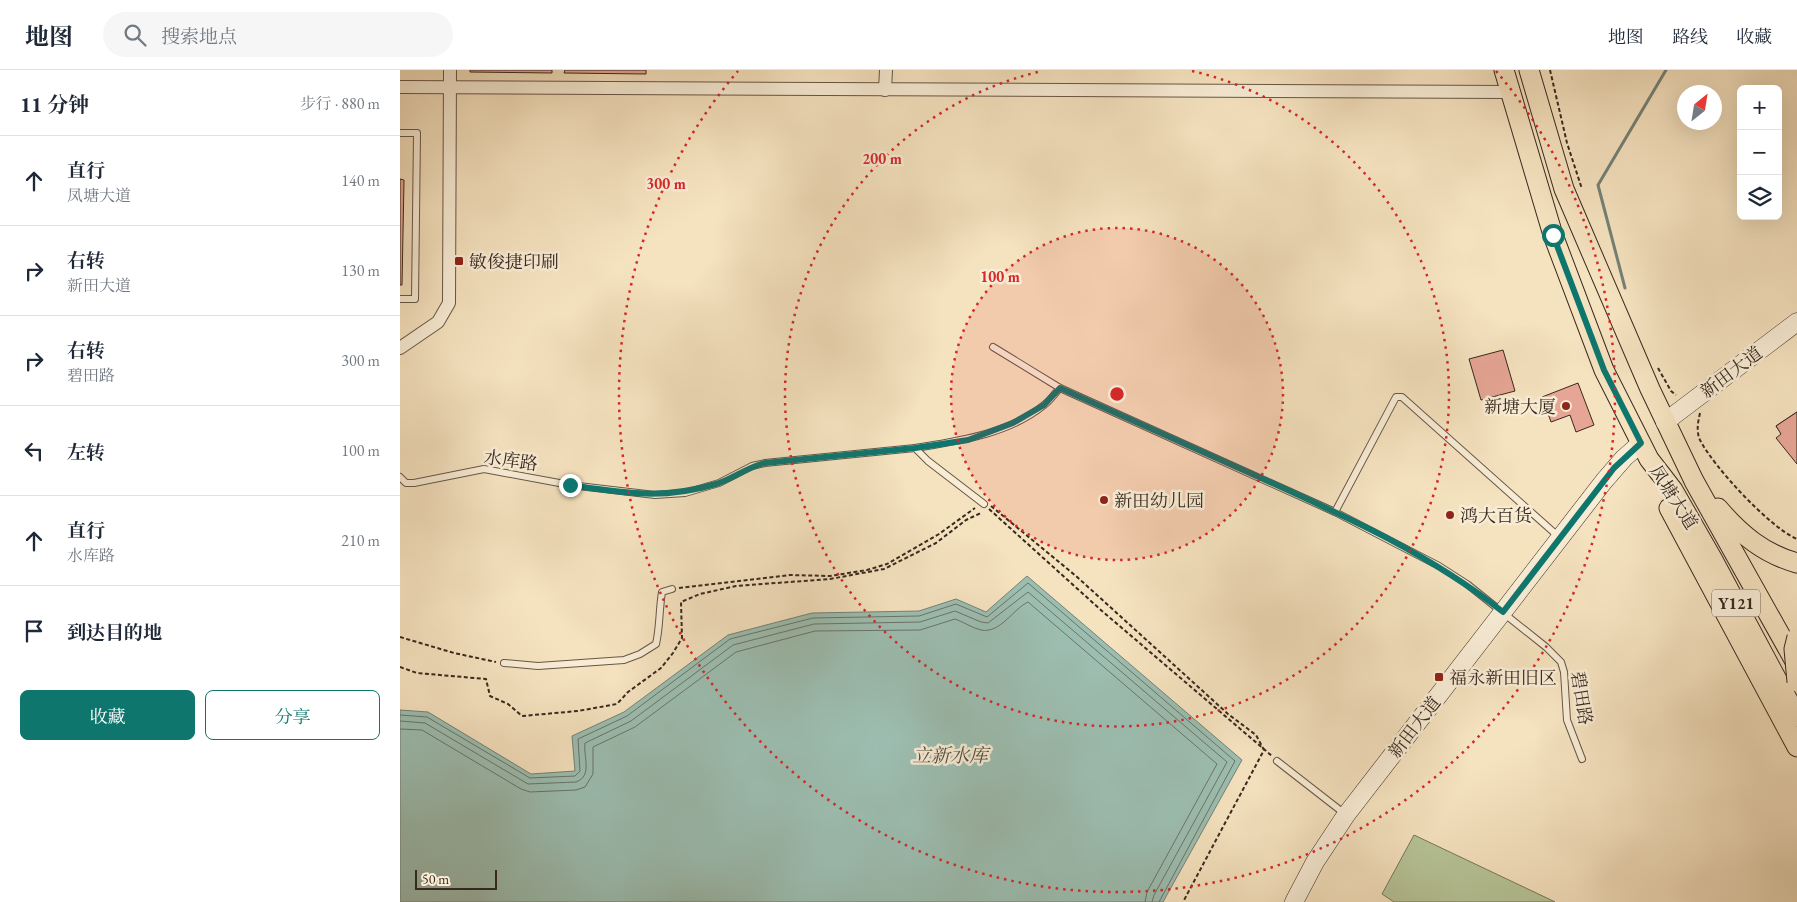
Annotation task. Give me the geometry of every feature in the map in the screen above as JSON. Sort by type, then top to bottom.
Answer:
[{"type":"main road","name":"凤塘大道","points":[[1504,70],[1539,191],[1576,300],[1604,370],[1645,451],[1673,490],[1797,717]]},
{"type":"main road","name":"凤塘大道","points":[[1529,70],[1564,189],[1665,422],[1694,481],[1797,666]]},
{"type":"main road","points":[[1576,300],[1606,288]]},
{"type":"main road","points":[[1645,451],[1666,503],[1797,747]]},
{"type":"main road","points":[[1694,481],[1742,534],[1770,554],[1797,563]]},
{"type":"main road","points":[[1797,637],[1794,649],[1797,682]]},
{"type":"street","points":[[400,348],[438,322],[449,304],[450,70]]},
{"type":"street","points":[[886,70],[886,90]]},
{"type":"street","points":[[400,87],[1511,92]]},
{"type":"street","name":"新田大道","points":[[1665,422],[1797,322]]},
{"type":"street","name":"新田大道","points":[[1294,902],[1316,862],[1346,815],[1614,468],[1645,451]]},
{"type":"lane","points":[[400,133],[417,133],[415,299],[400,299]]},
{"type":"lane","name":"碧田路","points":[[993,347],[1060,388],[1336,512],[1439,566],[1468,584],[1546,647],[1561,662],[1564,672],[1567,720],[1582,759]]},
{"type":"lane","name":"水库路","points":[[400,476],[406,483],[414,483],[484,469],[585,487],[655,495],[685,492],[719,483],[752,466],[765,463],[915,448],[968,440],[1013,423],[1044,405],[1060,388]]},
{"type":"lane","points":[[1336,512],[1396,396],[1402,397],[1560,538]]},
{"type":"lane","points":[[915,448],[928,461],[986,506]]},
{"type":"lane","points":[[504,663],[538,666],[624,660],[640,654],[656,644],[660,627],[659,610],[662,592],[672,589]]},
{"type":"lane","points":[[1277,761],[1346,815]]},
{"type":"path","points":[[1550,70],[1567,143],[1583,194]]},
{"type":"path","points":[[1657,366],[1670,392],[1680,398]]},
{"type":"path","points":[[1696,406],[1700,412],[1698,431],[1701,441],[1729,478],[1766,520],[1797,539]]},
{"type":"path","points":[[400,667],[417,672],[486,679],[490,696],[508,704],[522,716],[569,712],[617,704],[628,692],[661,668],[673,653],[682,638],[681,602],[700,594],[736,586],[830,579],[884,570],[936,543],[986,506]]},
{"type":"path","points":[[986,506],[1102,611],[1277,761]]},
{"type":"path","points":[[672,589],[790,575],[830,576],[867,570],[887,564],[938,534],[972,509],[992,506],[1076,576],[1228,714],[1256,735],[1264,750]]},
{"type":"path","points":[[400,637],[454,653],[504,663]]},
{"type":"path","points":[[1183,902],[1264,750]]},
{"type":"green space","points":[[1414,835],[1555,902],[1394,902],[1382,894]]},
{"type":"water","name":"立新水库","points":[[1027,576],[1242,760],[1163,902],[400,902],[400,710],[428,712],[531,774],[575,771],[572,736],[624,712],[728,635],[812,613],[919,611],[956,599],[986,612]]},
{"type":"building","points":[[470,70],[552,70],[552,73],[470,72]]},
{"type":"building","points":[[565,70],[646,70],[646,74],[564,73]]},
{"type":"building","points":[[400,179],[404,180],[402,285],[400,285]]},
{"type":"building","points":[[1503,350],[1515,391],[1481,400],[1469,359]]},
{"type":"building","name":"新塘大厦","points":[[1578,383],[1594,425],[1576,432],[1570,415],[1551,422],[1542,397]]},
{"type":"building","points":[[1797,412],[1797,435],[1787,442],[1776,426]]},
{"type":"building","points":[[1797,412],[1797,464],[1776,438],[1781,434],[1776,426]]},
{"type":"waterway","points":[[1625,288],[1598,185],[1666,70]]},
{"type":"place","name":"敏俊捷印刷","points":[[459,261]]},
{"type":"place","name":"新塘大厦","points":[[1566,406]]},
{"type":"place","name":"新田幼儿园","points":[[1104,500]]},
{"type":"place","name":"鸿大百货","points":[[1450,515]]},
{"type":"place","name":"福永新田旧区","points":[[1439,677]]},
{"type":"route","points":[[570,485],[655,495],[685,492],[719,483],[752,466],[765,463],[915,448],[968,440],[1013,423],[1044,405],[1060,388],[1336,512],[1439,566],[1468,584],[1503,612],[1614,468],[1641,443],[1604,370],[1590,337],[1553,235]]}]
